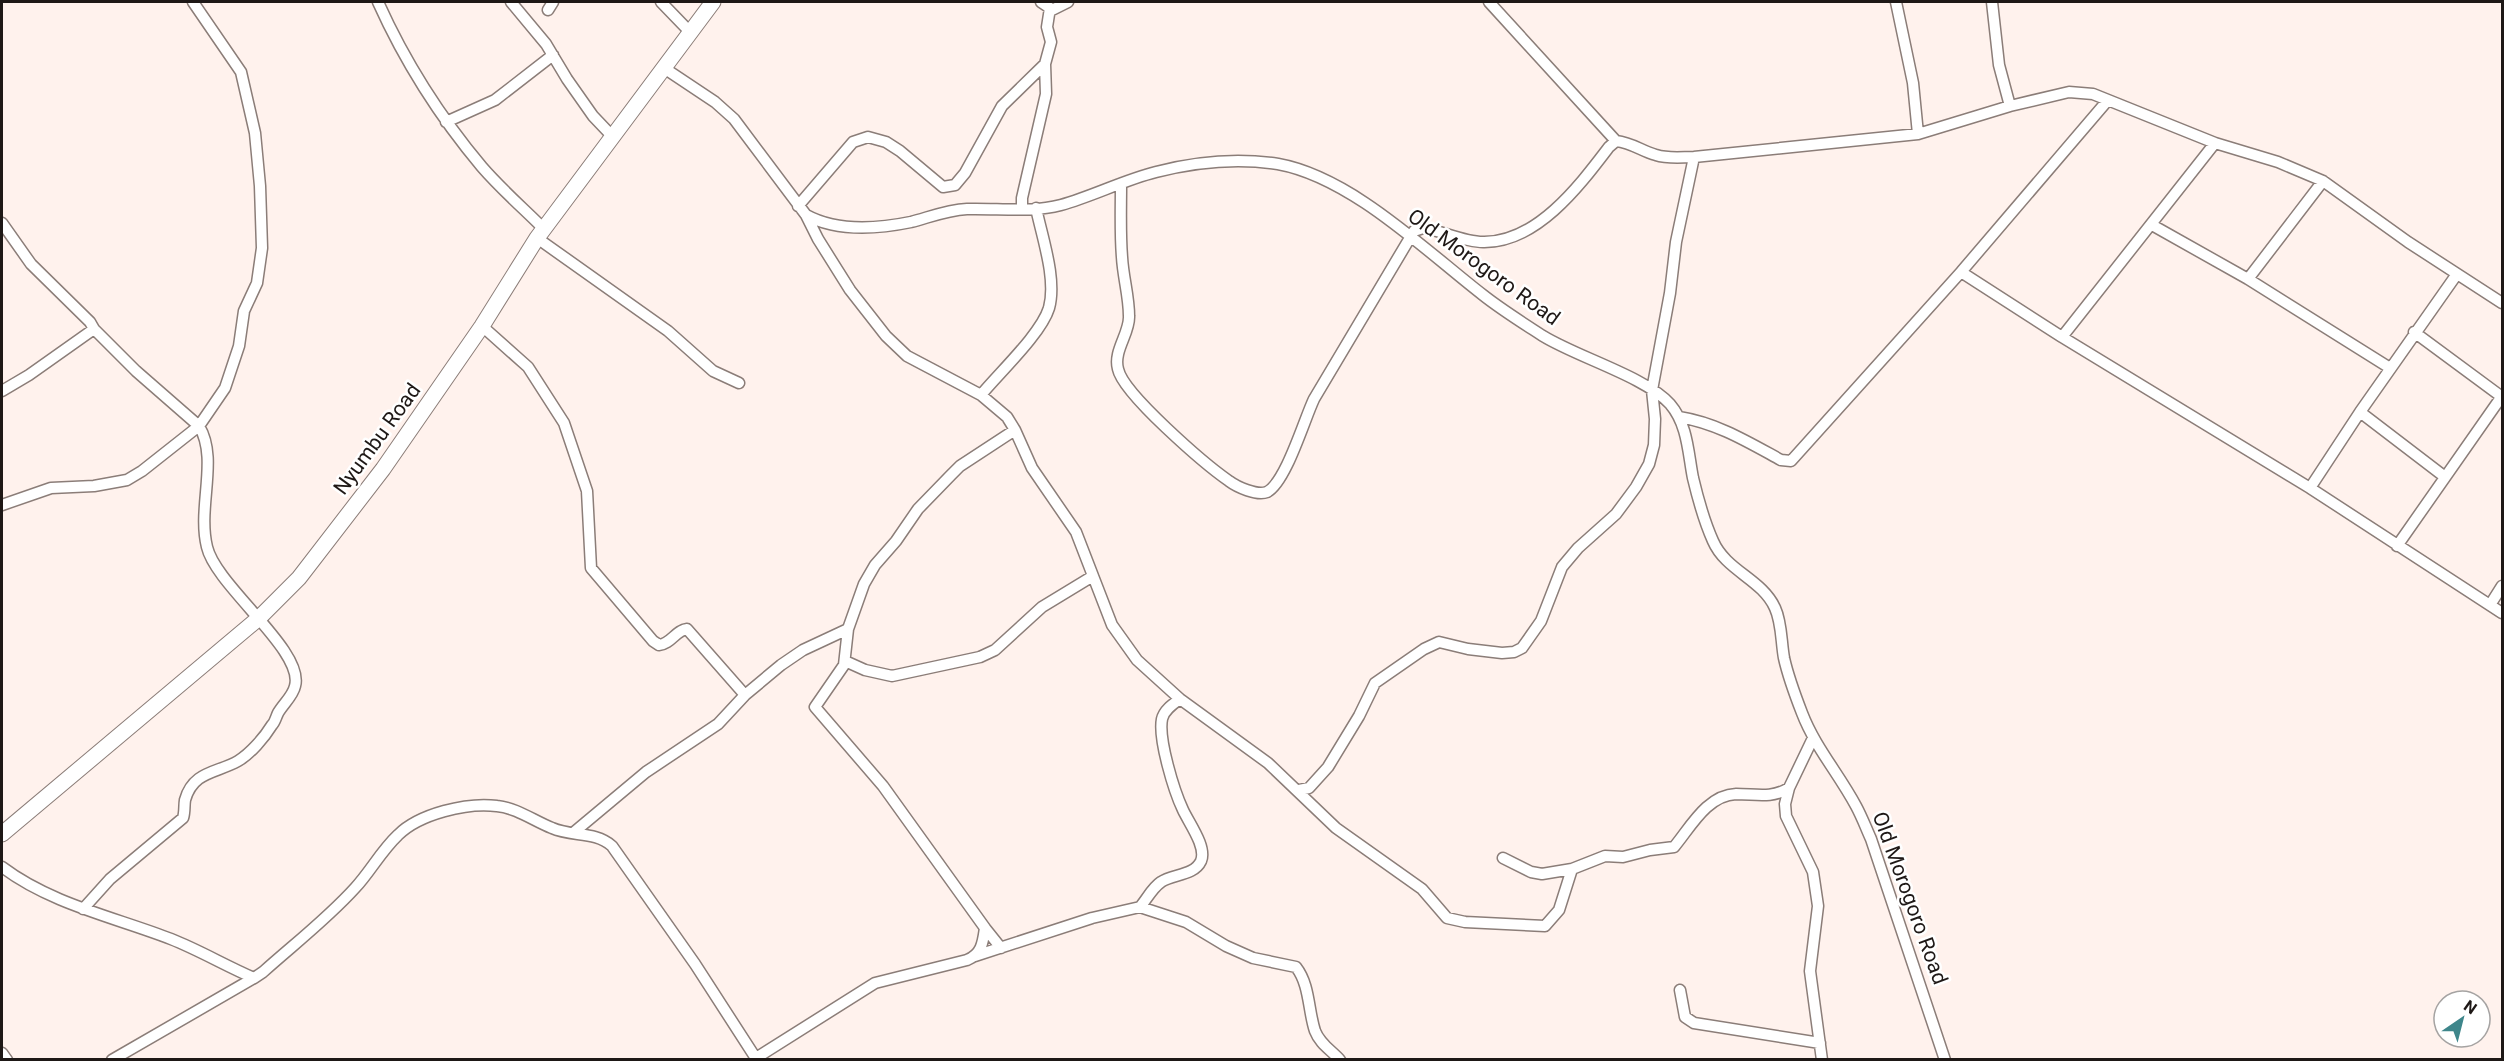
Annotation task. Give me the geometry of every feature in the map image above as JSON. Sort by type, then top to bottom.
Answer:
[{"type":"street","points":[[2,505],[51,488],[94,486],[127,480],[142,471],[199,426],[225,388],[239,346],[244,311],[256,283],[262,248],[259,176],[249,98],[241,72],[193,2]]},
{"type":"street","points":[[378,2],[393,34],[436,109],[483,169],[540,234],[668,332],[714,371],[739,383]]},
{"type":"street","points":[[511,2],[553,55],[587,107],[612,136]]},
{"type":"street","points":[[661,2],[690,32]]},
{"type":"street","name":"Nyumbu Road","points":[[2,834],[259,618],[299,578],[383,469],[482,326],[540,234],[712,2]]},
{"type":"street","points":[[1041,2],[1050,11]]},
{"type":"street","points":[[1050,11],[1068,2]]},
{"type":"street","points":[[1489,2],[1616,141],[1630,143],[1654,155],[1666,158],[1694,157],[1918,134],[2010,106],[2069,92],[2093,94],[2215,143],[2278,162],[2323,181],[2502,303]]},
{"type":"street","points":[[1896,2],[1913,83],[1918,134]]},
{"type":"street","points":[[1992,2],[1999,65],[2010,106]]},
{"type":"street","points":[[1022,209],[1022,198],[1046,94],[1045,64],[1051,42],[1047,27],[1050,11]]},
{"type":"street","points":[[446,122],[495,100],[553,55]]},
{"type":"street","points":[[802,211],[853,142],[868,138],[886,142],[900,151],[943,187],[955,186],[965,173],[1002,105],[1045,64]]},
{"type":"street","points":[[664,68],[715,102],[735,119],[802,211],[850,290],[886,336],[907,356],[981,395],[1007,417],[1016,430],[1032,468],[1076,532],[1112,625],[1137,660],[1180,699],[1250,748],[1299,790],[1304,798],[1328,821],[1415,883],[1440,912],[1454,921],[1545,926],[1559,910],[1572,869]]},
{"type":"street","points":[[1679,417],[1701,420],[1781,460],[1791,461],[1961,272],[2108,100]]},
{"type":"street","points":[[1121,184],[1122,259],[1130,318],[1117,361],[1121,378],[1146,409],[1230,482],[1253,492],[1264,493],[1272,489],[1278,480],[1292,455],[1302,424],[1314,399],[1414,231],[1423,228],[1482,242],[1520,234],[1560,207],[1616,141]]},
{"type":"street","points":[[2062,337],[2215,143]]},
{"type":"street","points":[[1299,790],[1309,788],[1328,767],[1359,716],[1375,683],[1424,649],[1439,642],[1468,650],[1502,653],[1514,652],[1522,648],[1541,621],[1562,567],[1578,548],[1616,514],[1636,488],[1649,464],[1654,445],[1655,419],[1652,390],[1670,293],[1676,242],[1694,157]]},
{"type":"street","name":"Old Morogoro Road","points":[[802,211],[819,222],[835,227],[856,228],[909,222],[948,211],[1059,206],[1155,172],[1213,163],[1242,161],[1280,165],[1314,175],[1339,188],[1409,236],[1507,313],[1555,343],[1652,390],[1668,402],[1684,428],[1695,484],[1713,542],[1724,560],[1768,595],[1777,610],[1785,661],[1813,738],[1856,807],[1871,839],[1945,1059]]},
{"type":"street","points":[[2248,279],[2323,181]]},
{"type":"street","points":[[981,395],[1039,328],[1048,309],[1051,294],[1048,260],[1036,208]]},
{"type":"street","points":[[2,223],[31,264],[90,322],[94,329],[136,371],[199,426],[209,451],[202,514],[207,548],[219,575],[259,618],[288,658],[296,676],[295,687],[277,714],[274,724],[244,757],[203,774],[185,801],[183,818],[110,879],[83,909]]},
{"type":"street","points":[[2152,225],[2248,279],[2390,368]]},
{"type":"street","points":[[1961,272],[2062,337],[2310,488],[2502,613]]},
{"type":"street","points":[[2310,488],[2414,332],[2457,274]]},
{"type":"street","points":[[482,326],[528,367],[564,423],[587,491],[591,568],[653,641],[659,645],[665,645],[682,630],[687,629],[745,695]]},
{"type":"street","points":[[2,391],[29,375],[94,329]]},
{"type":"street","points":[[2397,546],[2502,397],[2414,332]]},
{"type":"street","points":[[2360,412],[2445,477]]},
{"type":"street","points":[[1001,948],[883,786],[849,745],[816,711],[816,703],[836,680],[845,661],[848,629],[864,584],[875,565],[896,541],[918,509],[960,466],[1016,430]]},
{"type":"street","points":[[845,661],[865,670],[892,676],[980,657],[995,650],[1042,607],[1093,576]]},
{"type":"street","points":[[2490,605],[2502,586]]},
{"type":"street","points":[[573,833],[646,772],[718,724],[745,695],[803,650],[848,629]]},
{"type":"street","points":[[1140,907],[1159,883],[1195,869],[1201,861],[1202,850],[1182,807],[1169,770],[1162,726],[1162,718],[1167,710],[1180,699]]},
{"type":"street","points":[[1813,738],[1785,804],[1786,816],[1813,872],[1818,906],[1809,971],[1822,1059]]},
{"type":"street","points":[[1503,858],[1531,872],[1542,874],[1572,869],[1605,855],[1623,857],[1674,847],[1703,810],[1722,798],[1734,794],[1765,797],[1779,795],[1790,788]]},
{"type":"street","points":[[112,1059],[263,972],[355,888],[386,847],[408,826],[421,819],[471,807],[498,806],[515,811],[554,830],[605,840],[622,856],[756,1059],[875,983],[975,956],[1092,918],[1140,907],[1186,922],[1253,958],[1296,967],[1309,997],[1316,1031],[1322,1043],[1340,1059]]},
{"type":"street","points":[[2,867],[28,885],[83,909],[178,942],[254,978]]},
{"type":"street","points":[[975,956],[980,950],[985,928]]},
{"type":"street","points":[[1680,990],[1685,1017],[1694,1023],[1820,1043]]},
{"type":"street","points":[[2,1053],[7,1059]]}]
